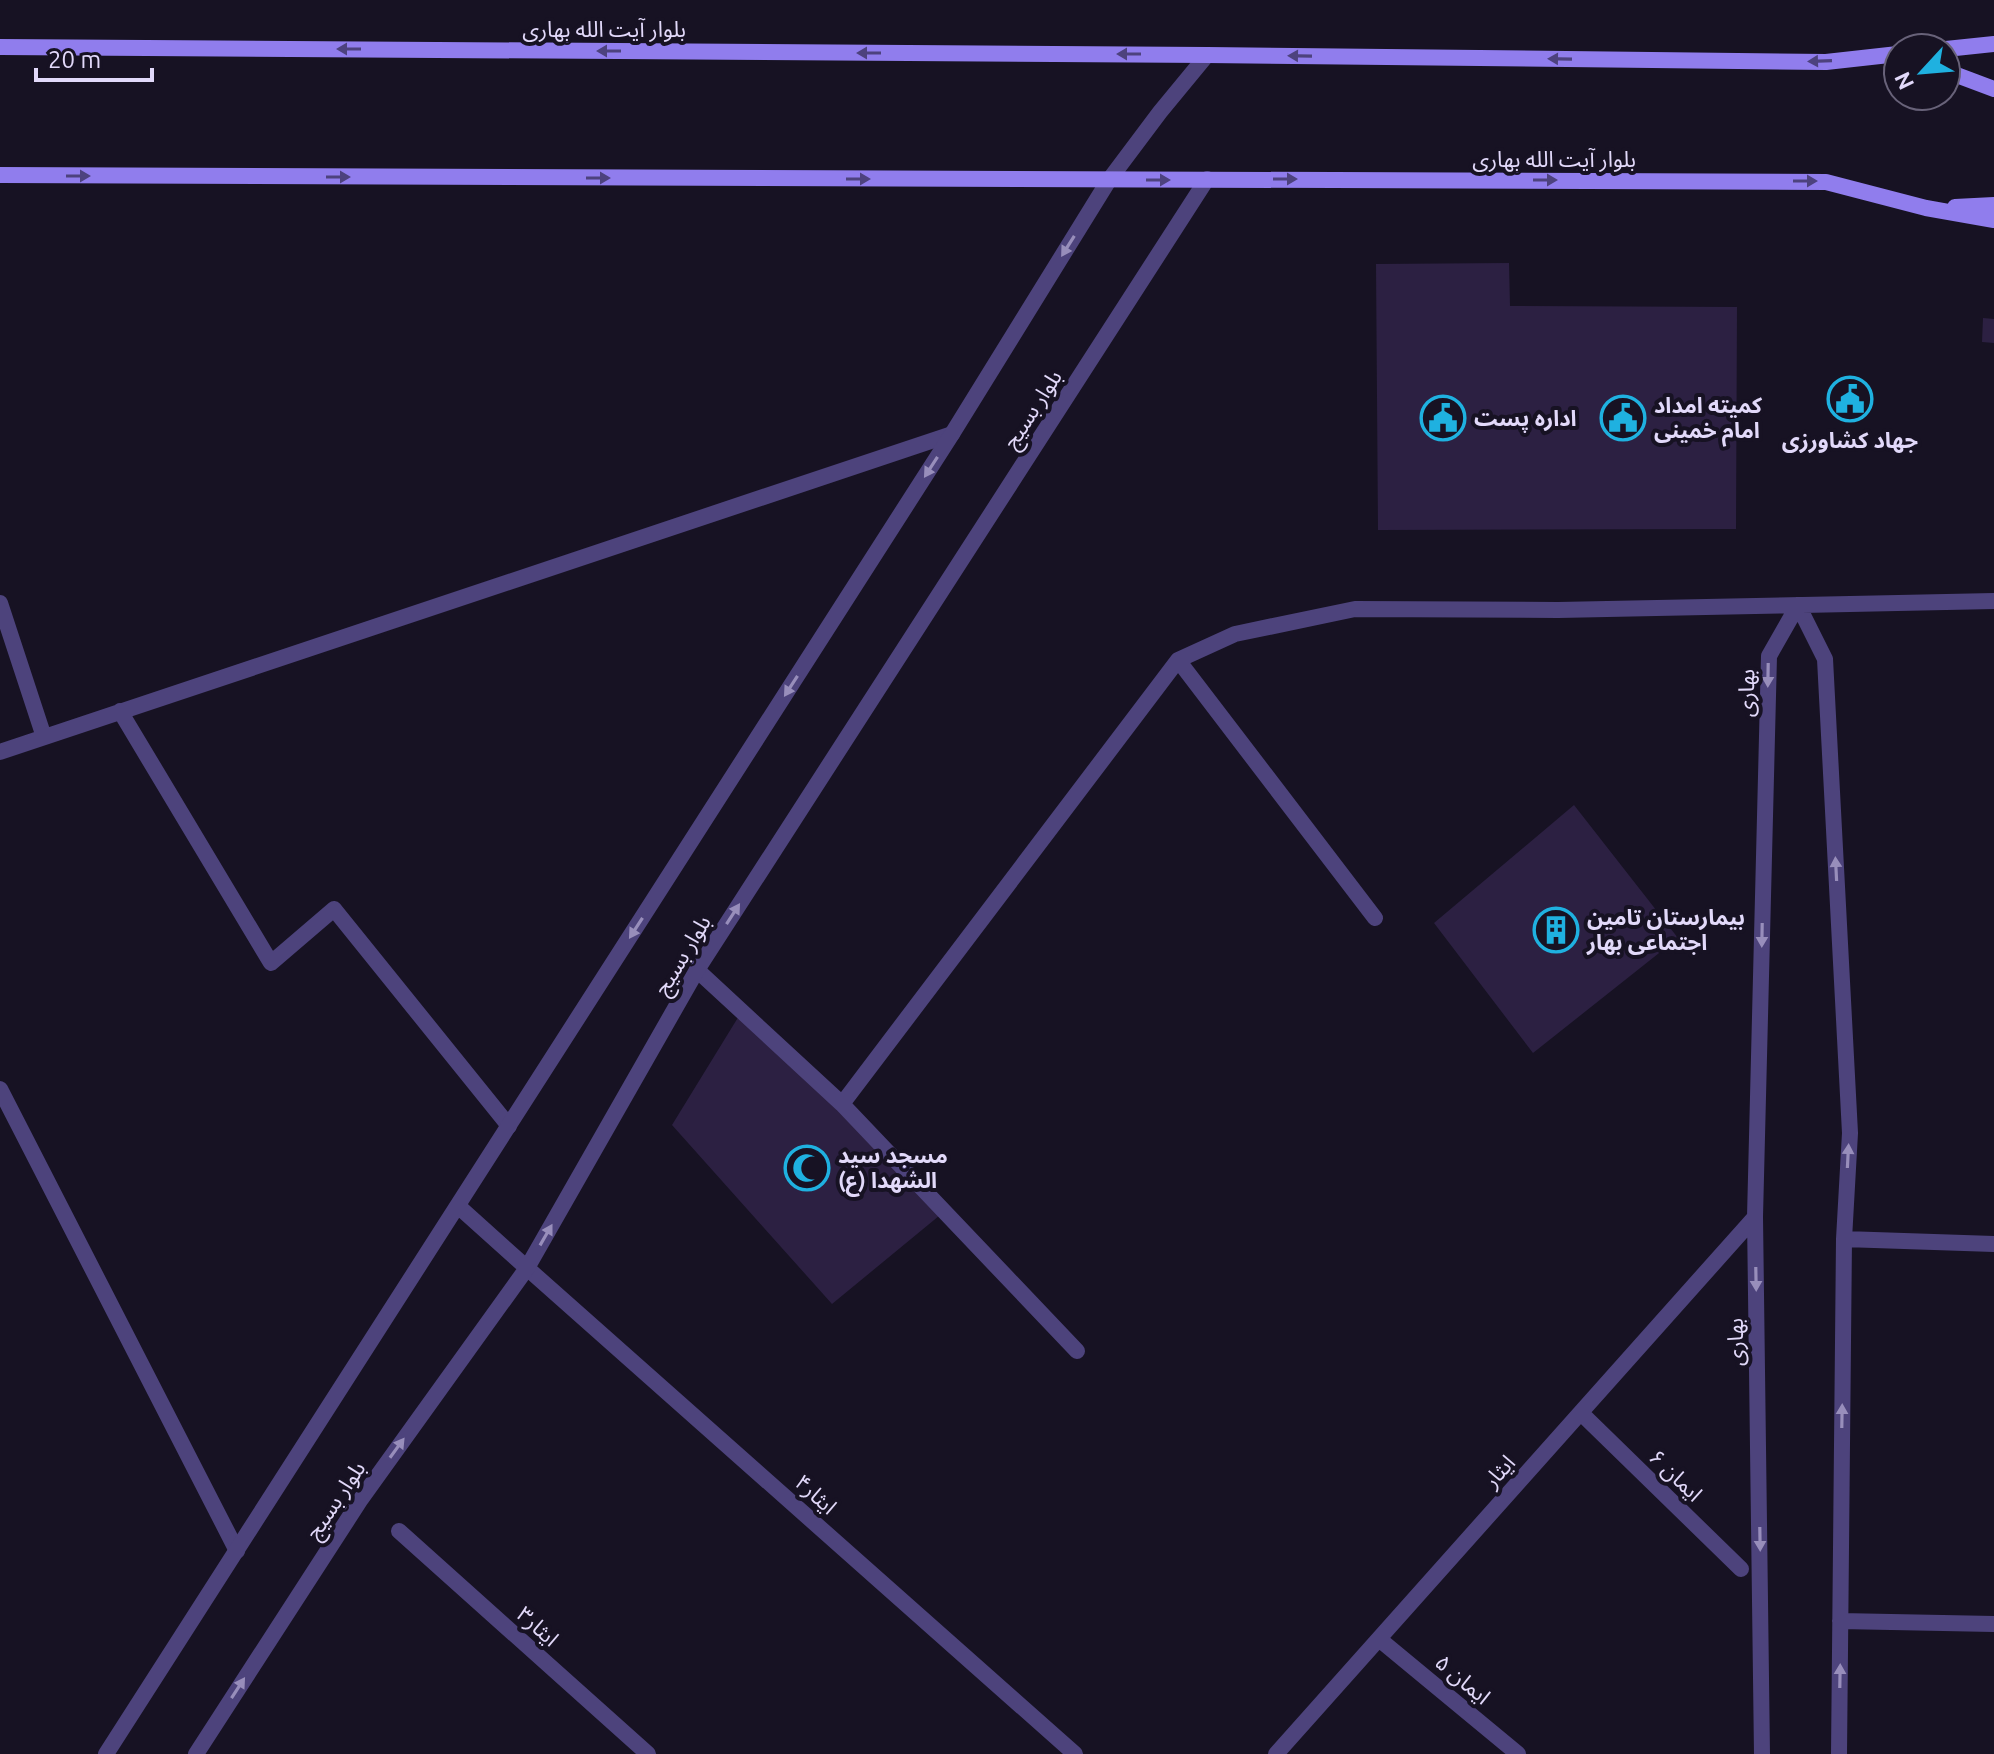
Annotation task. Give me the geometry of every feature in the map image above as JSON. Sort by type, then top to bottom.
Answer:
[{"type":"main road","points":[[1962,47],[1994,44]]},
{"type":"main road","name":"بلوار آیت الله بهاری","points":[[0,47],[1826,62],[1882,56]]},
{"type":"main road","points":[[1962,77],[1994,89]]},
{"type":"main road","name":"بلوار آیت الله بهاری","points":[[0,175],[1826,182],[1926,208],[1994,220]]},
{"type":"main road","points":[[1926,208],[1994,205]]},
{"type":"street","points":[[106,1754],[952,434],[1109,180],[1207,55]]},
{"type":"street","name":"بلوار بسیج","points":[[196,1754],[361,1499],[527,1268],[697,970],[1207,179]]},
{"type":"street","points":[[0,752],[952,434]]},
{"type":"street","points":[[842,1104],[1178,660],[1235,634],[1355,609],[1558,610],[1994,601]]},
{"type":"street","points":[[0,603],[44,737]]},
{"type":"street","points":[[1798,605],[1825,659],[1850,1133],[1844,1239],[1839,1754]]},
{"type":"street","name":"بهاری","points":[[1762,1754],[1755,1217],[1769,656],[1798,605]]},
{"type":"street","points":[[1178,660],[1375,918]]},
{"type":"street","points":[[120,711],[271,963],[334,909],[509,1126]]},
{"type":"street","points":[[697,970],[842,1104],[1077,1351]]},
{"type":"street","points":[[0,1089],[237,1551]]},
{"type":"street","name":"ایثار۴","points":[[458,1206],[1075,1754]]},
{"type":"street","name":"ایثار","points":[[1276,1754],[1755,1217]]},
{"type":"street","points":[[1844,1239],[1994,1244]]},
{"type":"street","name":"ایمان ۶","points":[[1581,1413],[1741,1569]]},
{"type":"street","name":"ایثار۳","points":[[399,1531],[648,1754]]},
{"type":"street","points":[[1840,1621],[1994,1624]]},
{"type":"street","name":"ایمان ۵","points":[[1379,1639],[1518,1754]]},
{"type":"building","points":[[1509,263],[1510,306],[1737,307],[1736,529],[1378,530],[1376,264]]},
{"type":"building","points":[[1983,318],[1994,319],[1994,343],[1982,342]]},
{"type":"building","name":"بیمارستان تامین اجتماعی بهار","points":[[1574,805],[1678,938],[1533,1053],[1434,923]]},
{"type":"building","name":"مسجد سید الشهدا (ع)","points":[[742,1011],[945,1211],[832,1304],[672,1125]]},
{"type":"place","name":"جهاد کشاورزی","points":[[1850,399]]},
{"type":"place","name":"اداره پست","points":[[1443,418]]},
{"type":"place","name":"کمیته امداد امام خمینی","points":[[1623,418]]},
{"type":"place","name":"بیمارستان تامین اجتماعی بهار","points":[[1556,930]]},
{"type":"place","name":"مسجد سید الشهدا (ع)","points":[[807,1168]]}]
